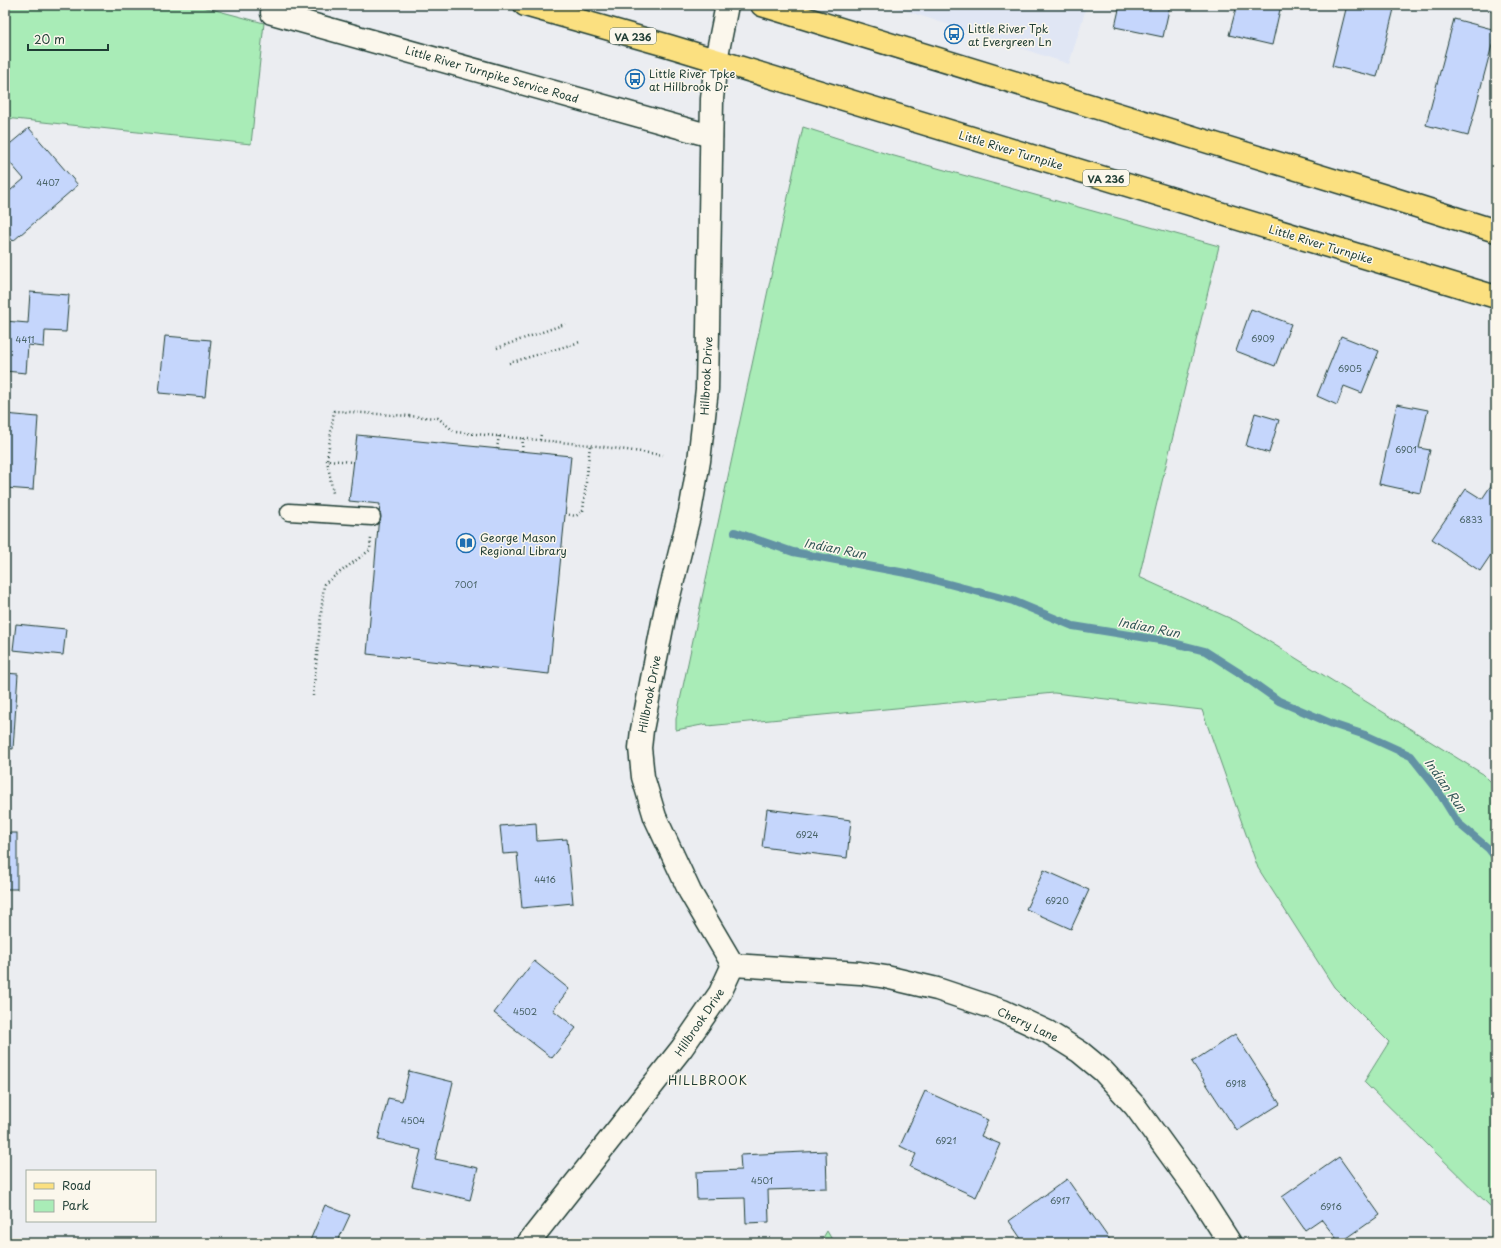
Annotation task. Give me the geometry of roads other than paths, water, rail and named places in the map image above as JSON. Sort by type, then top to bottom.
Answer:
[{"type":"main road","name":"Little River Turnpike","points":[[525,5],[716,60],[1496,297]]},
{"type":"main road","points":[[762,5],[1380,194],[1496,231]]},
{"type":"street","name":"Hillbrook Drive","points":[[528,1243],[682,1048],[720,993],[733,965],[690,892],[655,817],[643,777],[640,748],[642,730],[663,620],[690,512],[700,454],[707,389],[712,98],[716,60],[727,5]]},
{"type":"street","name":"Little River Turnpike Service Road","points":[[272,13],[712,136]]},
{"type":"street","name":"Cherry Lane","points":[[733,965],[860,973],[886,977],[937,989],[1003,1011],[1048,1032],[1080,1052],[1103,1071],[1135,1106],[1196,1190],[1230,1243]]},
{"type":"lane","points":[[289,512],[372,517]]},
{"type":"waterway","name":"Indian Run","points":[[735,532],[793,552],[911,574],[1013,601],[1073,626],[1166,641],[1205,651],[1279,701],[1335,725],[1365,735],[1411,756],[1437,789],[1458,823],[1489,849],[1496,858]]},
{"type":"place","name":"Little River Tpk at Evergreen Ln","points":[[954,34]]},
{"type":"place","name":"Little River Tpke at Hillbrook Dr","points":[[635,79]]},
{"type":"place","name":"George Mason Regional Library","points":[[466,543]]},
{"type":"district","name":"HILLBROOK","points":[[708,1080]]}]
